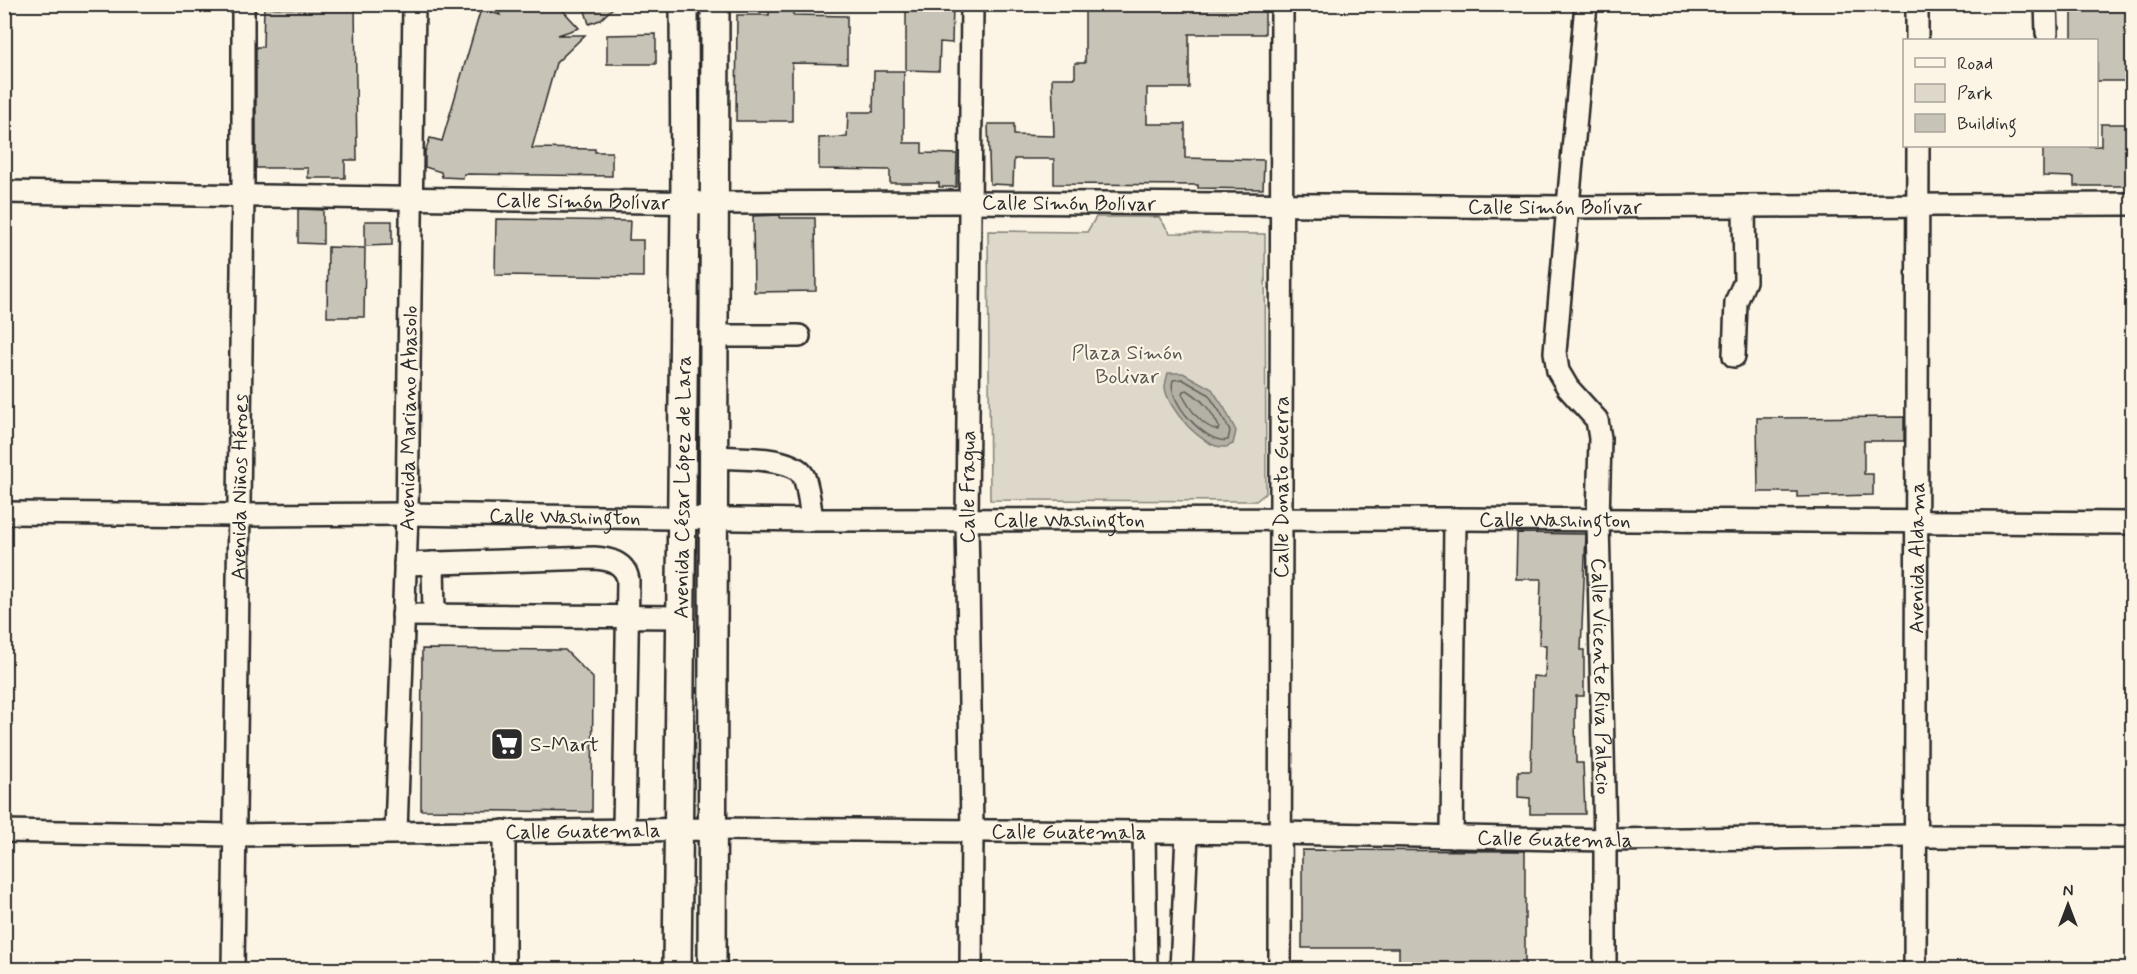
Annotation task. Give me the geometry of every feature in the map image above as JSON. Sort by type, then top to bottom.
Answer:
[{"type":"main road","name":"Avenida César López de Lara","points":[[677,969],[685,203],[684,4]]},
{"type":"main road","name":"Avenida César López de Lara","points":[[712,969],[715,4]]},
{"type":"street","name":"Avenida Niños Héroes","points":[[233,969],[243,195],[243,4]]},
{"type":"street","name":"Avenida Mariano Abasolo","points":[[396,832],[407,514],[414,4]]},
{"type":"street","name":"Calle Fragua","points":[[971,969],[972,830],[967,520],[972,4]]},
{"type":"street","name":"Calle Donato Guerra","points":[[1280,969],[1282,4]]},
{"type":"street","name":"Calle Vicente Riva Palacio","points":[[1586,4],[1555,352],[1558,371],[1568,388],[1597,420],[1600,438],[1605,969]]},
{"type":"street","points":[[1917,4],[1917,39]]},
{"type":"street","points":[[2046,4],[2047,33]]},
{"type":"street","name":"Avenida Aldama","points":[[1915,969],[1918,147]]},
{"type":"street","name":"Calle Simón Bolívar","points":[[4,192],[685,203],[969,202],[1567,207],[2133,204]]},
{"type":"street","points":[[1734,356],[1736,302],[1745,281],[1743,206]]},
{"type":"street","points":[[714,336],[799,336]]},
{"type":"street","points":[[714,457],[780,461],[791,465],[804,477],[812,520]]},
{"type":"street","name":"Calle Washington","points":[[4,513],[407,514],[812,520],[1455,519],[2133,523]]},
{"type":"street","points":[[1452,837],[1455,519]]},
{"type":"street","points":[[405,564],[594,558],[614,560],[627,575],[624,830]]},
{"type":"street","points":[[433,563],[434,615]]},
{"type":"street","points":[[403,615],[680,617]]},
{"type":"street","name":"Calle Guatemala","points":[[4,831],[234,835],[679,829],[972,830],[1280,833],[1605,840],[1914,836],[2133,837]]},
{"type":"street","points":[[504,831],[504,969]]},
{"type":"street","points":[[1144,833],[1146,969]]},
{"type":"street","points":[[1181,969],[1188,833]]},
{"type":"green space","name":"Plaza Simón Bolivar","points":[[1096,217],[1159,217],[1170,233],[1265,234],[1266,493],[1256,501],[990,500],[988,231],[1087,232]]},
{"type":"water","points":[[1168,373],[1183,373],[1212,389],[1236,431],[1233,444],[1226,447],[1216,446],[1206,441],[1187,425],[1167,395],[1165,387]]},
{"type":"building","points":[[304,4],[355,4],[357,160],[345,160],[345,178],[308,178],[308,168],[256,168],[256,47],[263,47],[264,7],[304,9]]},
{"type":"building","points":[[495,4],[557,4],[579,28],[558,35],[585,35],[556,63],[532,148],[595,149],[595,152],[612,152],[612,176],[464,174],[463,178],[442,177],[441,172],[425,167],[425,152],[430,138],[442,141],[481,9],[500,15]]},
{"type":"building","points":[[583,4],[617,4],[600,20],[589,24]]},
{"type":"building","points":[[769,4],[793,4],[793,15],[847,16],[847,64],[792,63],[792,121],[736,121],[737,15],[769,15]]},
{"type":"building","points":[[906,4],[953,4],[952,43],[940,42],[939,71],[906,70]]},
{"type":"building","points":[[1085,4],[1265,4],[1265,34],[1189,34],[1189,88],[1147,88],[1147,124],[1185,124],[1185,158],[1264,160],[1263,189],[1198,188],[1198,185],[1054,184],[1054,159],[1014,159],[1013,185],[990,184],[988,124],[1014,124],[1014,135],[1054,136],[1052,78],[1075,78],[1075,63],[1085,63]]},
{"type":"building","points":[[2072,4],[2133,4],[2133,81],[2098,81],[2098,39],[2072,39]]},
{"type":"building","points":[[656,34],[656,64],[607,64],[607,35]]},
{"type":"building","points":[[874,71],[904,71],[904,143],[922,143],[922,153],[957,154],[956,187],[939,187],[939,183],[890,183],[890,170],[819,169],[819,138],[847,137],[848,112],[873,112]]},
{"type":"building","points":[[2101,124],[2132,124],[2133,186],[2074,186],[2074,177],[2043,176],[2043,147],[2101,146]]},
{"type":"building","points":[[298,209],[323,210],[323,244],[298,243]]},
{"type":"building","points":[[780,215],[780,218],[815,218],[816,291],[754,292],[753,216]]},
{"type":"building","points":[[496,219],[630,221],[629,240],[643,240],[643,277],[495,275]]},
{"type":"building","points":[[365,221],[392,221],[392,245],[365,246]]},
{"type":"building","points":[[328,247],[365,248],[364,317],[327,317]]},
{"type":"building","points":[[1904,417],[1904,441],[1864,441],[1864,474],[1873,474],[1873,495],[1797,497],[1797,492],[1758,492],[1757,418]]},
{"type":"building","points":[[1517,533],[1586,534],[1581,650],[1584,650],[1584,696],[1576,696],[1575,718],[1576,763],[1583,763],[1585,814],[1530,814],[1530,798],[1518,797],[1518,771],[1531,771],[1533,676],[1545,677],[1546,645],[1539,645],[1541,579],[1516,579]]},
{"type":"building","name":"S-Mart","points":[[422,649],[565,650],[593,678],[592,812],[421,810]]},
{"type":"building","points":[[1302,850],[1525,851],[1525,969],[1399,969],[1399,948],[1302,948]]},
{"type":"place","name":"S-Mart","points":[[507,744]]}]
